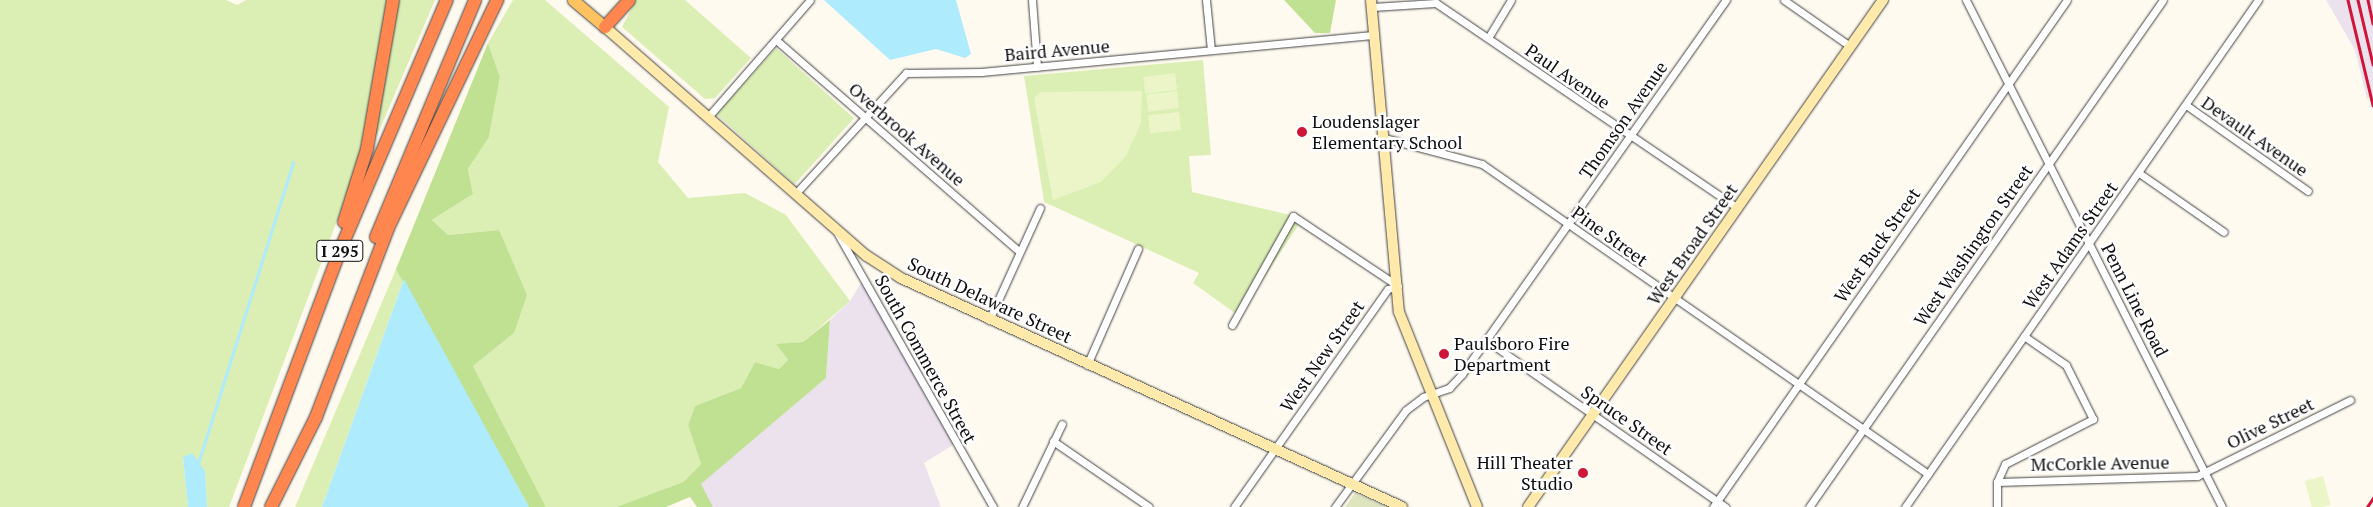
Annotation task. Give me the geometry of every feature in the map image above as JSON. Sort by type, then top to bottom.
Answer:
[{"type":"highway","points":[[313,320],[366,149],[393,0]]},
{"type":"highway","name":"I 295","points":[[244,507],[313,320],[447,0]]},
{"type":"highway","name":"I 295","points":[[271,507],[388,206],[475,0]]},
{"type":"highway","points":[[283,480],[316,416],[388,228],[496,0]]},
{"type":"highway","points":[[605,27],[629,0]]},
{"type":"main road","name":"South Delaware Street","points":[[573,0],[833,226],[914,286],[1402,507]]},
{"type":"main road","name":"West Broad Street","points":[[1528,507],[1883,0]]},
{"type":"main road","points":[[1372,3],[1402,318],[1477,507]]},
{"type":"street","points":[[708,117],[810,0]]},
{"type":"street","points":[[1032,0],[1038,67]]},
{"type":"street","points":[[1206,0],[1211,50]]},
{"type":"street","points":[[1488,38],[1511,0]]},
{"type":"street","name":"Thomson Avenue","points":[[1335,507],[1406,410],[1450,388],[1486,340],[1726,0]]},
{"type":"street","points":[[1784,0],[1850,46]]},
{"type":"street","name":"Penn Line Road","points":[[1966,0],[2222,507]]},
{"type":"street","name":"West Buck Street","points":[[1715,504],[2067,0]]},
{"type":"street","name":"West Washington Street","points":[[1809,507],[2163,0]]},
{"type":"street","name":"West Adams Street","points":[[1905,507],[2258,0]]},
{"type":"street","name":"Paul Avenue","points":[[1372,3],[1436,2],[1629,137],[1738,208]]},
{"type":"street","name":"Baird Avenue","points":[[796,193],[864,115],[903,74],[1038,67],[1374,35]]},
{"type":"street","name":"Overbrook Avenue","points":[[776,40],[1019,251]]},
{"type":"street","name":"Devault Avenue","points":[[2186,105],[2308,191]]},
{"type":"street","name":"Pine Street","points":[[1384,138],[1482,164],[1673,300],[1928,474]]},
{"type":"street","points":[[2139,173],[2224,232]]},
{"type":"street","points":[[989,320],[1040,208]]},
{"type":"street","points":[[1232,325],[1293,216],[1398,286]]},
{"type":"street","name":"South Commerce Street","points":[[833,226],[993,507]]},
{"type":"street","points":[[1087,365],[1138,249]]},
{"type":"street","name":"West New Street","points":[[1234,507],[1388,288],[1398,286]]},
{"type":"street","points":[[1998,507],[1996,482],[2005,464],[2093,419],[2066,365],[2024,336]]},
{"type":"street","name":"Spruce Street","points":[[1486,340],[1715,504],[1725,507]]},
{"type":"street","name":"Olive Street","points":[[2204,472],[2350,400]]},
{"type":"street","points":[[1022,507],[1062,424]]},
{"type":"street","points":[[1054,441],[1149,507]]},
{"type":"street","name":"McCorkle Avenue","points":[[1996,482],[2197,476],[2204,472]]},
{"type":"shaded area","points":[[2326,0],[2373,0],[2373,97],[2367,99],[2355,50]]},
{"type":"shaded area","points":[[865,276],[958,442],[924,463],[941,507],[713,507],[700,484],[826,378],[830,320],[850,301]]},
{"type":"green space","points":[[0,0],[226,0],[237,5],[246,0],[387,0],[357,168],[229,507],[207,507],[205,471],[183,457],[188,507],[0,507]]},
{"type":"green space","points":[[397,0],[435,0],[377,136],[376,131]]},
{"type":"green space","points":[[513,0],[545,0],[669,107],[658,162],[688,198],[745,193],[786,215],[850,301],[803,342],[777,345],[788,360],[779,369],[755,362],[741,388],[695,406],[688,425],[701,464],[683,482],[616,507],[546,507],[473,366],[514,333],[499,230],[448,235],[432,220],[473,194],[468,169],[489,137],[500,77],[488,43]]},
{"type":"green space","points":[[636,0],[685,0],[751,58],[715,98],[705,99],[622,27]]},
{"type":"green space","points":[[1284,0],[1336,0],[1330,33],[1315,33]]},
{"type":"green space","points":[[488,43],[500,77],[489,137],[468,169],[473,194],[432,220],[448,235],[499,230],[527,295],[514,333],[473,366],[546,507],[529,507],[396,269]]},
{"type":"green space","points":[[776,48],[854,118],[794,184],[716,114]]},
{"type":"green space","points":[[1203,60],[1211,155],[1189,156],[1192,192],[1303,218],[1239,316],[1193,283],[1199,273],[1044,202],[1024,76]]},
{"type":"green space","points":[[1175,73],[1177,90],[1145,94],[1143,77]]},
{"type":"green space","points":[[1142,91],[1141,123],[1126,156],[1101,182],[1053,200],[1034,98],[1041,92]]},
{"type":"green space","points":[[1177,91],[1179,108],[1148,112],[1146,95]]},
{"type":"green space","points":[[1179,112],[1181,130],[1150,133],[1148,115]]},
{"type":"green space","points":[[396,269],[404,279],[322,507],[295,507]]},
{"type":"green space","points":[[830,320],[826,378],[701,484],[713,507],[697,507],[690,497],[666,507],[616,507],[683,482],[701,464],[688,425],[695,406],[741,388],[755,362],[779,369],[788,360],[776,344],[803,342]]},
{"type":"green space","points":[[2323,476],[2331,505],[2312,507],[2305,481]]},
{"type":"green space","points":[[1355,493],[1386,507],[1345,507]]},
{"type":"water","points":[[824,0],[956,0],[971,54],[965,58],[936,49],[890,60]]},
{"type":"water","points":[[404,279],[529,507],[322,507]]},
{"type":"water","points":[[192,453],[205,471],[207,507],[188,507],[183,457]]},
{"type":"waterway","points":[[198,464],[293,163]]},
{"type":"railway","points":[[2348,0],[2373,105]]},
{"type":"railway","points":[[2358,0],[2373,64]]},
{"type":"railway","points":[[2368,0],[2373,23]]},
{"type":"railway","points":[[2367,507],[2373,498]]},
{"type":"place","name":"Loudenslager Elementary School","points":[[1302,132]]},
{"type":"place","name":"Paulsboro Fire Department","points":[[1444,354]]},
{"type":"place","name":"Hill Theater Studio","points":[[1583,473]]}]
